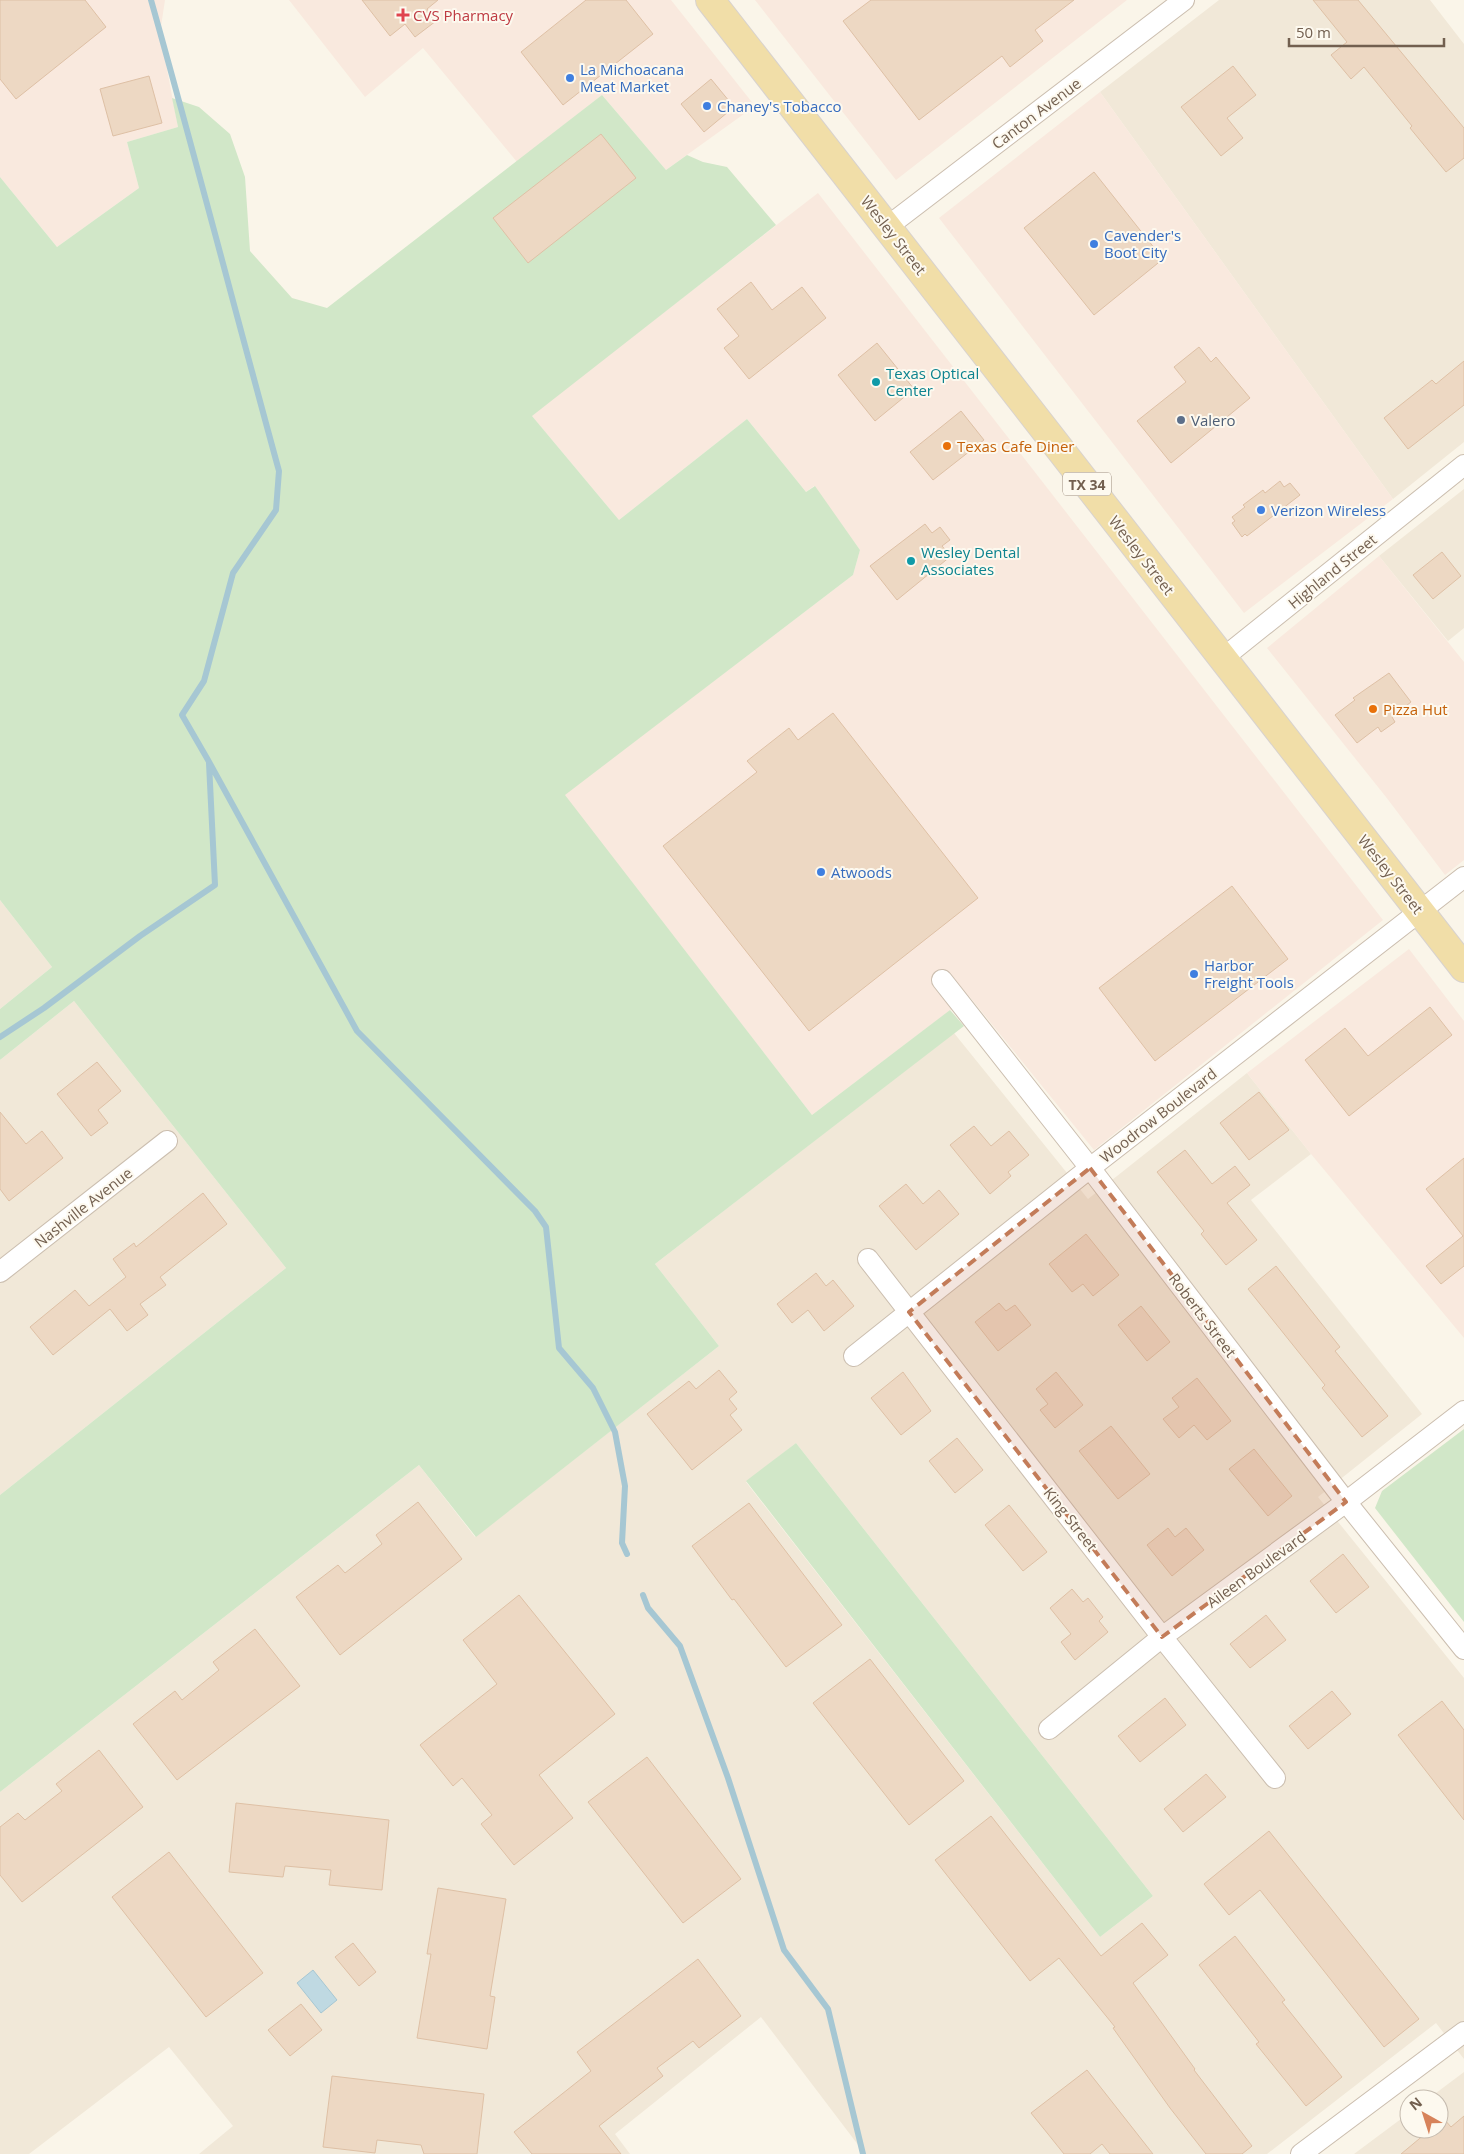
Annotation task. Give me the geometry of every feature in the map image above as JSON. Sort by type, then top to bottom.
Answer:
[{"type":"main road","name":"Wesley Street","points":[[710,0],[1464,968]]},
{"type":"street","name":"Canton Avenue","points":[[887,226],[1184,0]]},
{"type":"street","name":"Highland Street","points":[[1223,658],[1464,465]]},
{"type":"street","name":"Woodrow Boulevard","points":[[854,1356],[1090,1168],[1464,877]]},
{"type":"street","name":"Roberts Street","points":[[942,980],[1090,1168],[1346,1502],[1464,1649]]},
{"type":"street","name":"Nashville Avenue","points":[[0,1272],[167,1141]]},
{"type":"street","name":"King Street","points":[[868,1259],[1162,1637],[1275,1778]]},
{"type":"street","name":"Aileen Boulevard","points":[[1049,1729],[1162,1637],[1346,1502],[1464,1411]]},
{"type":"street","points":[[1300,2154],[1464,2032]]},
{"type":"highlighted area","points":[[1090,1168],[1346,1502],[1162,1637],[909,1312]]},
{"type":"shaded area","points":[[0,0],[165,0],[160,33],[178,127],[127,142],[139,188],[57,247],[0,177]]},
{"type":"shaded area","points":[[289,0],[671,0],[755,106],[666,170],[602,95],[517,162],[423,48],[365,97]]},
{"type":"shaded area","points":[[755,0],[1127,0],[896,180]]},
{"type":"shaded area","points":[[1219,0],[1430,0],[1464,44],[1464,442],[1393,499],[1100,92]]},
{"type":"shaded area","points":[[1100,92],[1393,499],[1244,613],[939,218]]},
{"type":"shaded area","points":[[818,193],[1383,920],[1094,1150],[969,996],[812,1115],[564,795],[853,575],[860,550],[814,486],[806,492],[747,419],[619,520],[531,415]]},
{"type":"shaded area","points":[[1464,489],[1464,628],[1448,641],[1379,556]]},
{"type":"shaded area","points":[[1379,556],[1464,662],[1464,860],[1445,875],[1386,797],[1267,648]]},
{"type":"shaded area","points":[[0,900],[52,967],[0,1009]]},
{"type":"shaded area","points":[[1409,949],[1464,1021],[1464,1338],[1311,1154],[1247,1073]]},
{"type":"shaded area","points":[[74,1001],[286,1268],[0,1495],[0,1060]]},
{"type":"shaded area","points":[[954,1033],[1088,1199],[1247,1073],[1311,1154],[1251,1200],[1422,1414],[1318,1497],[1464,1678],[1464,2059],[1436,2023],[1267,2154],[865,2154],[761,2017],[615,2134],[630,2154],[199,2154],[233,2126],[169,2047],[29,2154],[0,2154],[0,1792],[419,1465],[475,1537],[719,1346],[655,1264]],"holes":[[[796,1443],[1153,1896],[1100,1937],[746,1482]]]},
{"type":"shaded area","points":[[1464,2072],[1464,2154],[1354,2154],[1399,2120],[1399,2139],[1449,2139],[1449,2089],[1441,2089]]},
{"type":"green space","points":[[602,95],[666,170],[687,155],[703,162],[727,167],[776,225],[532,416],[619,520],[747,419],[806,492],[815,486],[860,550],[853,575],[565,795],[812,1115],[950,1010],[964,1026],[655,1264],[719,1346],[476,1537],[419,1465],[0,1792],[0,1495],[286,1268],[74,1001],[0,1060],[0,1009],[52,967],[0,900],[0,177],[57,247],[139,188],[127,142],[178,127],[172,98],[199,107],[230,134],[245,177],[250,251],[292,298],[327,308]]},
{"type":"green space","points":[[1464,1429],[1464,1622],[1375,1508],[1382,1491]]},
{"type":"green space","points":[[796,1443],[1153,1896],[1100,1937],[746,1481]]},
{"type":"water","points":[[313,1970],[337,2000],[321,2013],[297,1983]]},
{"type":"building","points":[[0,0],[85,0],[106,27],[16,99],[0,79]]},
{"type":"building","name":"CVS Pharmacy","points":[[362,0],[438,0],[427,9],[436,21],[415,37],[405,24],[390,36]]},
{"type":"building","name":"La Michoacana Meat Market","points":[[586,0],[626,0],[653,34],[563,105],[521,52]]},
{"type":"building","points":[[871,0],[1074,0],[1035,30],[1043,41],[1010,67],[1002,56],[919,120],[843,21]]},
{"type":"building","points":[[1313,0],[1358,0],[1464,128],[1464,158],[1446,172],[1410,128],[1412,126],[1364,67],[1351,79],[1331,55],[1347,42]]},
{"type":"building","points":[[1233,66],[1256,95],[1227,118],[1243,138],[1221,156],[1181,107]]},
{"type":"building","points":[[149,76],[162,123],[113,136],[100,89]]},
{"type":"building","name":"Chaney's Tobacco","points":[[711,79],[734,107],[704,132],[681,104]]},
{"type":"building","points":[[601,134],[636,178],[528,263],[493,218]]},
{"type":"building","name":"Cavender's Boot City","points":[[1094,172],[1163,259],[1094,315],[1024,228]]},
{"type":"building","points":[[751,282],[772,310],[802,287],[826,318],[749,379],[724,348],[739,336],[717,309]]},
{"type":"building","name":"Texas Optical Center","points":[[877,343],[914,389],[875,421],[838,375]]},
{"type":"building","name":"Valero","points":[[1199,347],[1211,362],[1216,357],[1250,398],[1171,463],[1137,421],[1186,382],[1174,367]]},
{"type":"building","points":[[1464,361],[1464,405],[1408,449],[1384,418],[1432,380],[1436,384]]},
{"type":"building","name":"Texas Cafe Diner","points":[[961,411],[984,440],[933,480],[910,452]]},
{"type":"building","name":"Verizon Wireless","points":[[1280,481],[1284,487],[1290,483],[1300,495],[1247,536],[1245,534],[1242,537],[1232,523],[1235,521],[1232,517],[1245,507],[1243,505],[1263,490],[1265,493]]},
{"type":"building","name":"Wesley Dental Associates","points":[[925,524],[932,533],[940,527],[950,540],[942,546],[951,556],[897,600],[870,566]]},
{"type":"building","points":[[1442,552],[1461,576],[1433,599],[1413,575]]},
{"type":"building","name":"Pizza Hut","points":[[1389,673],[1411,702],[1392,717],[1395,722],[1381,732],[1378,727],[1357,743],[1335,715],[1355,700],[1353,698]]},
{"type":"building","name":"Atwoods","points":[[833,713],[978,898],[809,1031],[663,846],[757,772],[747,761],[789,728],[798,740]]},
{"type":"building","name":"Harbor Freight Tools","points":[[1232,886],[1288,959],[1155,1061],[1099,988]]},
{"type":"building","points":[[1430,1007],[1452,1035],[1349,1116],[1305,1060],[1345,1028],[1368,1056]]},
{"type":"building","points":[[97,1062],[121,1091],[98,1110],[108,1123],[91,1136],[57,1094]]},
{"type":"building","points":[[1259,1092],[1289,1130],[1249,1160],[1220,1123]]},
{"type":"building","points":[[0,1112],[26,1144],[42,1131],[63,1158],[9,1201],[0,1189]]},
{"type":"building","points":[[974,1126],[991,1146],[1009,1131],[1029,1155],[1008,1172],[1011,1176],[990,1194],[950,1145]]},
{"type":"building","points":[[1185,1150],[1212,1184],[1235,1166],[1250,1185],[1227,1203],[1257,1240],[1226,1265],[1201,1234],[1204,1231],[1157,1172]]},
{"type":"building","points":[[1464,1158],[1464,1266],[1441,1284],[1426,1266],[1463,1236],[1426,1189]]},
{"type":"building","points":[[906,1184],[923,1204],[939,1190],[959,1214],[916,1250],[879,1206]]},
{"type":"building","points":[[203,1193],[227,1224],[160,1277],[166,1285],[140,1304],[148,1315],[127,1331],[110,1309],[53,1355],[30,1327],[75,1290],[89,1306],[126,1277],[113,1259],[134,1243],[136,1247]]},
{"type":"building","points":[[1086,1234],[1119,1275],[1093,1296],[1083,1284],[1072,1292],[1049,1264]]},
{"type":"building","points":[[1276,1266],[1340,1347],[1335,1351],[1388,1416],[1362,1437],[1322,1388],[1325,1385],[1248,1289]]},
{"type":"building","points":[[816,1273],[826,1286],[833,1280],[854,1306],[824,1331],[808,1310],[792,1323],[777,1304]]},
{"type":"building","points":[[999,1303],[1006,1311],[1015,1305],[1031,1325],[998,1351],[975,1322]]},
{"type":"building","points":[[1141,1306],[1170,1342],[1147,1361],[1118,1325]]},
{"type":"building","points":[[719,1370],[737,1392],[729,1399],[737,1409],[730,1415],[742,1430],[692,1470],[647,1414],[689,1381],[696,1389]]},
{"type":"building","points":[[903,1372],[931,1411],[901,1435],[871,1398]]},
{"type":"building","points":[[1056,1372],[1083,1405],[1055,1428],[1040,1410],[1048,1404],[1036,1389]]},
{"type":"building","points":[[1197,1378],[1231,1421],[1207,1440],[1194,1425],[1179,1438],[1163,1419],[1179,1407],[1172,1398]]},
{"type":"building","points":[[1111,1426],[1150,1474],[1118,1499],[1079,1451]]},
{"type":"building","points":[[957,1438],[983,1470],[955,1493],[929,1461]]},
{"type":"building","points":[[1254,1449],[1292,1496],[1268,1516],[1229,1469]]},
{"type":"building","points":[[418,1502],[462,1559],[340,1655],[296,1597],[338,1565],[345,1573],[382,1544],[376,1535]]},
{"type":"building","points":[[749,1503],[842,1625],[786,1667],[734,1599],[732,1600],[692,1546]]},
{"type":"building","points":[[1009,1505],[1047,1552],[1023,1571],[985,1525]]},
{"type":"building","points":[[1168,1528],[1175,1537],[1186,1528],[1204,1550],[1172,1576],[1147,1545]]},
{"type":"building","points":[[1343,1554],[1369,1587],[1336,1613],[1310,1581]]},
{"type":"building","points":[[1072,1589],[1083,1602],[1088,1598],[1103,1617],[1099,1621],[1108,1632],[1075,1660],[1061,1642],[1071,1634],[1050,1608]]},
{"type":"building","points":[[519,1595],[615,1714],[539,1775],[573,1818],[514,1865],[481,1824],[492,1815],[462,1778],[453,1786],[420,1745],[497,1684],[463,1640]]},
{"type":"building","points":[[1266,1615],[1286,1640],[1250,1668],[1230,1644]]},
{"type":"building","points":[[255,1629],[300,1686],[177,1780],[133,1724],[175,1691],[182,1700],[219,1670],[213,1662]]},
{"type":"building","points":[[870,1659],[964,1781],[909,1825],[813,1703]]},
{"type":"building","points":[[1332,1691],[1351,1714],[1308,1749],[1289,1726]]},
{"type":"building","points":[[1165,1698],[1186,1725],[1140,1762],[1118,1736]]},
{"type":"building","points":[[1442,1701],[1464,1730],[1464,1820],[1398,1735]]},
{"type":"building","points":[[99,1750],[143,1807],[22,1902],[0,1875],[0,1827],[18,1813],[25,1820],[62,1791],[56,1784]]},
{"type":"building","points":[[647,1757],[741,1879],[683,1923],[588,1802]]},
{"type":"building","points":[[1206,1774],[1226,1797],[1183,1832],[1164,1809]]},
{"type":"building","points":[[236,1803],[389,1820],[382,1890],[329,1885],[331,1870],[285,1866],[283,1877],[229,1872]]},
{"type":"building","points":[[991,1816],[1101,1956],[1142,1923],[1168,1955],[1133,1983],[1194,2070],[1252,2146],[1242,2154],[1206,2154],[1170,2108],[1113,2028],[1115,2027],[1059,1958],[1030,1981],[935,1860]]},
{"type":"building","points":[[1269,1831],[1419,2019],[1384,2047],[1260,1890],[1229,1915],[1204,1884]]},
{"type":"building","points":[[169,1852],[263,1973],[206,2017],[112,1897]]},
{"type":"building","points":[[438,1888],[506,1899],[490,1996],[495,1997],[487,2049],[417,2038],[431,1954],[427,1954]]},
{"type":"building","points":[[1235,1936],[1285,2000],[1282,2002],[1342,2077],[1306,2106],[1256,2044],[1259,2042],[1199,1965]]},
{"type":"building","points":[[353,1943],[376,1972],[359,1986],[335,1957]]},
{"type":"building","points":[[698,1959],[741,2016],[699,2048],[693,2041],[657,2068],[663,2076],[599,2126],[621,2154],[532,2154],[514,2132],[591,2071],[577,2052]]},
{"type":"building","points":[[301,2004],[322,2030],[290,2056],[268,2030]]},
{"type":"building","points":[[1087,2070],[1153,2154],[1110,2154],[1102,2144],[1090,2154],[1064,2154],[1031,2113]]},
{"type":"building","points":[[332,2076],[484,2094],[477,2154],[424,2154],[421,2145],[377,2140],[375,2153],[323,2147]]},
{"type":"building","points":[[1464,2116],[1464,2154],[1401,2154],[1419,2139],[1449,2139],[1449,2125],[1451,2127]]},
{"type":"waterway","points":[[151,0],[279,471],[276,510],[233,573],[204,681],[182,715],[357,1031],[535,1211],[546,1227],[559,1348],[593,1388],[615,1432],[625,1486],[622,1543],[627,1554]]},
{"type":"waterway","points":[[0,1037],[44,1008],[140,936],[215,885],[209,763]]},
{"type":"waterway","points":[[643,1595],[648,1608],[680,1646],[728,1778],[784,1950],[828,2009],[863,2154]]},
{"type":"place","name":"CVS Pharmacy","points":[[403,15]]},
{"type":"place","name":"La Michoacana Meat Market","points":[[570,78]]},
{"type":"place","name":"Chaney's Tobacco","points":[[707,106]]},
{"type":"place","name":"Cavender's Boot City","points":[[1094,244]]},
{"type":"place","name":"Texas Optical Center","points":[[876,382]]},
{"type":"place","name":"Valero","points":[[1181,420]]},
{"type":"place","name":"Texas Cafe Diner","points":[[947,446]]},
{"type":"place","name":"Verizon Wireless","points":[[1261,510]]},
{"type":"place","name":"Wesley Dental Associates","points":[[911,561]]},
{"type":"place","name":"Pizza Hut","points":[[1373,709]]},
{"type":"place","name":"Atwoods","points":[[821,872]]},
{"type":"place","name":"Harbor Freight Tools","points":[[1194,974]]}]
